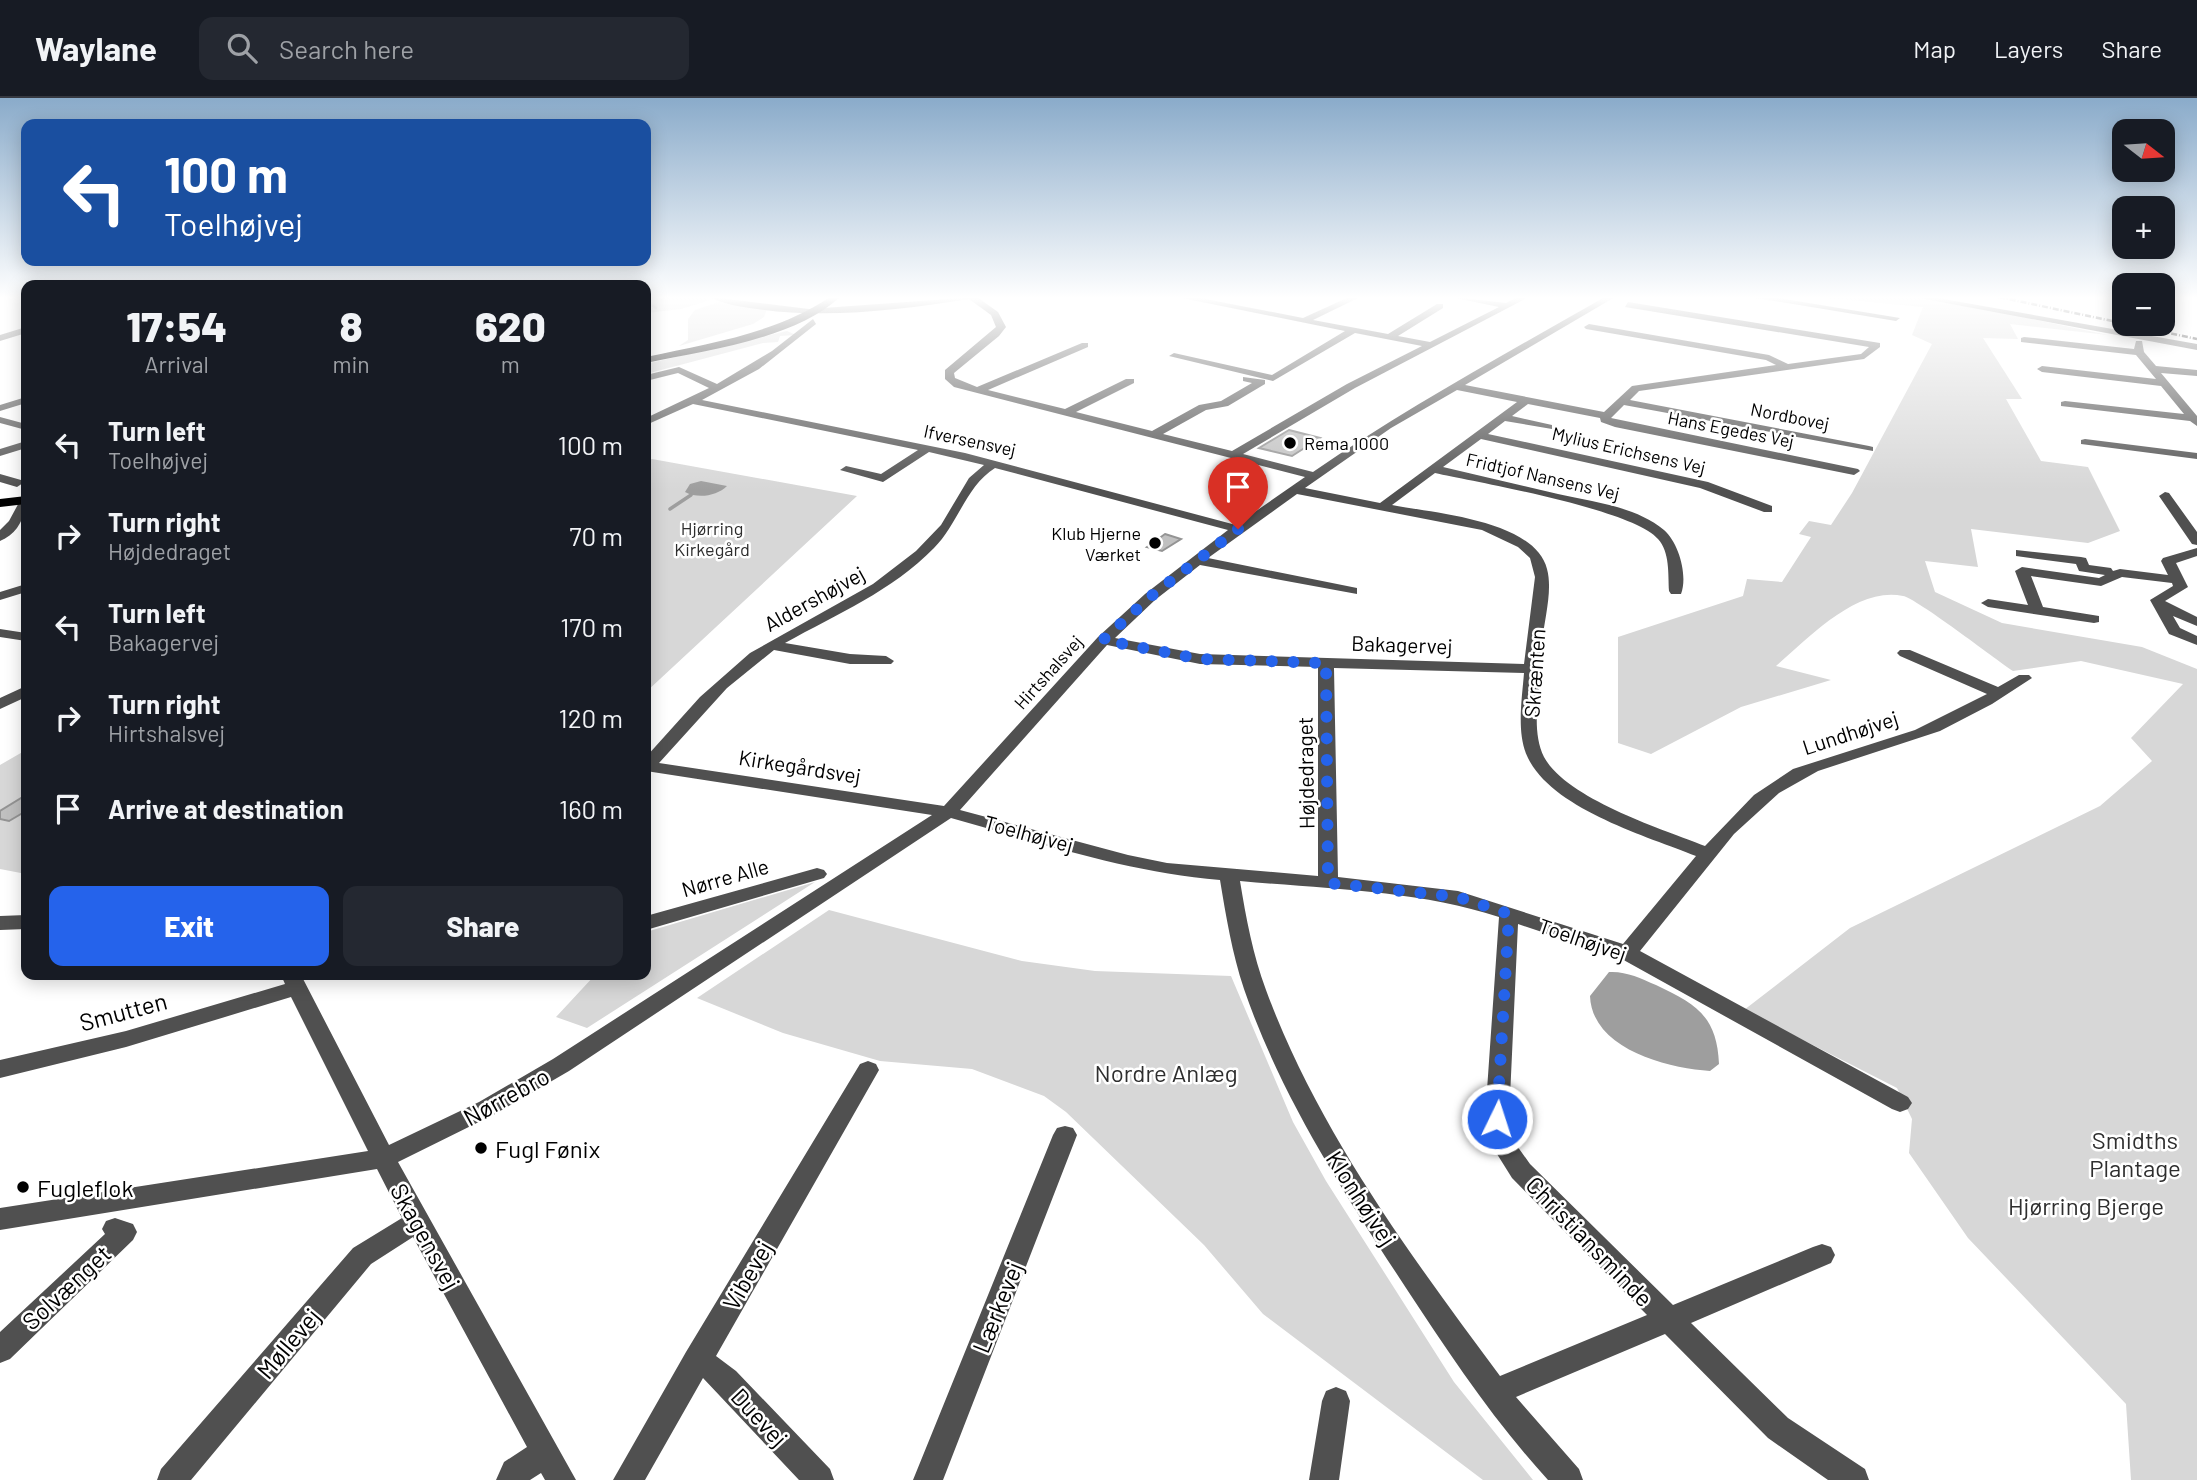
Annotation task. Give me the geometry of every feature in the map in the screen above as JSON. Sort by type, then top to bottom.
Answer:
[{"type":"main road","points":[[0,498],[21,496]]},
{"type":"main road","points":[[0,503],[21,501]]},
{"type":"street","points":[[651,420],[716,388],[761,361]]},
{"type":"street","points":[[962,361],[949,372],[950,379],[976,391],[1315,476]]},
{"type":"street","points":[[976,391],[1046,361]]},
{"type":"street","points":[[1200,361],[1273,377],[1300,361]]},
{"type":"street","points":[[1234,455],[1351,386],[1399,361]]},
{"type":"street","name":"Hirtshalsvej","points":[[948,812],[1103,640],[1150,597],[1238,529],[1387,426],[1497,361]]},
{"type":"street","points":[[1776,361],[1787,367]]},
{"type":"street","name":"Nordbovej","points":[[1606,416],[1636,388],[1826,361]]},
{"type":"street","points":[[2146,361],[2195,421]]},
{"type":"street","points":[[2042,369],[2164,383]]},
{"type":"street","points":[[2152,369],[2197,373]]},
{"type":"street","points":[[651,377],[678,370],[716,388]]},
{"type":"street","points":[[1153,435],[1203,407],[1224,404],[1261,382],[1247,379]]},
{"type":"street","points":[[1065,412],[1130,380]]},
{"type":"street","points":[[1453,386],[1606,416]]},
{"type":"street","points":[[2177,399],[2197,401]]},
{"type":"street","points":[[1382,507],[1526,400]]},
{"type":"street","name":"Ifversensvej","points":[[691,401],[993,463],[1238,529]]},
{"type":"street","name":"Nordbovej","points":[[1621,401],[1868,449]]},
{"type":"street","points":[[0,408],[21,402]]},
{"type":"street","points":[[2065,404],[2195,421]]},
{"type":"street","name":"Hans Egedes Vej","points":[[1606,416],[1605,420],[1615,424],[1854,471]]},
{"type":"street","points":[[1503,417],[1548,427]]},
{"type":"street","points":[[0,420],[21,426]]},
{"type":"street","name":"Mylius Erichsens Vej","points":[[1479,435],[1704,485],[1768,509]]},
{"type":"street","points":[[2085,442],[2197,456]]},
{"type":"street","points":[[0,453],[21,446]]},
{"type":"street","points":[[846,470],[883,478],[928,449]]},
{"type":"street","name":"Aldershøjvej","points":[[651,761],[730,678],[771,645],[883,584],[908,565],[949,523],[970,480],[993,463]]},
{"type":"street","name":"Fridtjof Nansens Vej","points":[[1434,469],[1620,512],[1646,524],[1670,544],[1674,556],[1676,591]]},
{"type":"street","points":[[0,478],[17,483]]},
{"type":"street","name":"Skrænten","points":[[1296,490],[1485,527],[1511,537],[1534,554],[1541,565],[1542,576],[1529,721],[1535,757],[1552,777],[1576,798],[1708,854]]},
{"type":"street","points":[[2165,496],[2197,541]]},
{"type":"street","points":[[0,537],[14,523],[21,510]]},
{"type":"street","points":[[0,547],[21,525]]},
{"type":"street","points":[[2197,552],[2168,561],[2181,587],[2157,600],[2174,631],[2197,641]]},
{"type":"street","points":[[2021,553],[2081,561],[2084,568],[2179,580]]},
{"type":"street","points":[[1198,560],[1352,591]]},
{"type":"street","points":[[2037,610],[2022,571],[2101,582],[2120,573]]},
{"type":"street","points":[[0,596],[21,590]]},
{"type":"street","points":[[1988,603],[2094,619]]},
{"type":"street","points":[[2160,605],[2197,622]]},
{"type":"street","points":[[0,633],[21,636]]},
{"type":"street","name":"Bakagervej","points":[[1103,640],[1200,659],[1534,669]]},
{"type":"street","points":[[771,645],[850,659],[886,661]]},
{"type":"street","points":[[1905,653],[2000,693]]},
{"type":"street","name":"Højdedraget","points":[[1326,663],[1328,883]]},
{"type":"street","name":"Lundhøjvej","points":[[1708,854],[1732,823],[1756,800],[1800,772],[1923,732],[2024,678]]},
{"type":"street","points":[[0,704],[21,694]]},
{"type":"street","name":"Kirkegårdsvej","points":[[651,767],[948,812]]},
{"type":"street","name":"Toelhøjvej","points":[[948,812],[1127,861],[1229,876],[1458,897],[1627,953],[1900,1103]]},
{"type":"street","name":"Nørrebro","points":[[0,1219],[384,1158],[488,1108],[561,1065],[948,812]]},
{"type":"street","points":[[1627,953],[1708,854]]},
{"type":"street","name":"Nørre Alle","points":[[651,922],[817,874]]},
{"type":"street","name":"Klonhøjvej","points":[[1229,876],[1236,919],[1251,977],[1300,1095],[1346,1177],[1493,1393],[1534,1445],[1568,1480]]},
{"type":"street","name":"Christiansminde","points":[[1509,914],[1497,1119],[1504,1146],[1521,1171],[1667,1320],[1778,1428],[1854,1480]]},
{"type":"street","points":[[0,923],[21,922]]},
{"type":"street","name":"Skagensvej","points":[[295,981],[418,1222],[561,1480]]},
{"type":"street","name":"Smutten","points":[[0,1069],[126,1039],[295,981]]},
{"type":"street","name":"Vibevej","points":[[628,1480],[868,1070]]},
{"type":"street","name":"Lærkevej","points":[[928,1480],[1065,1135]]},
{"type":"street","name":"Møllevej","points":[[172,1480],[362,1256],[418,1222]]},
{"type":"street","name":"Solvænget","points":[[0,1350],[124,1232],[115,1229]]},
{"type":"street","name":"Christiansminde","points":[[1493,1393],[1822,1255]]},
{"type":"street","name":"Duevej","points":[[696,1362],[709,1366],[726,1380],[819,1480]]},
{"type":"street","points":[[1324,1480],[1336,1401]]},
{"type":"street","points":[[511,1480],[515,1473],[544,1452]]},
{"type":"green space","points":[[657,361],[693,361],[651,373],[651,363]]},
{"type":"green space","points":[[1923,361],[1998,361],[2022,399],[2006,399],[2041,461],[2088,467],[2120,531],[2088,543],[1971,529],[1978,567],[1925,561],[1935,592],[2002,623],[2142,647],[2197,669],[2197,1480],[2131,1480],[2126,1404],[1968,1238],[1909,1153],[1912,1119],[1897,1088],[1744,1010],[1850,928],[2100,806],[2152,761],[2131,738],[2183,684],[2081,661],[2013,671],[1911,599],[1885,595],[1868,599],[1834,617],[1776,666],[1831,680],[1741,707],[1651,754],[1618,743],[1618,637],[1743,596],[1747,579],[1782,582],[1811,537],[1799,534],[1809,521],[1831,525],[1852,493]]},
{"type":"green space","name":"Hjørring Kirkegård","points":[[651,459],[857,496],[651,687]]},
{"type":"green space","points":[[21,753],[21,873],[0,869],[0,765]]},
{"type":"green space","points":[[815,882],[587,1028],[556,1017],[590,980],[651,980],[651,931]]},
{"type":"green space","name":"Nordre Anlæg","points":[[829,910],[1022,961],[1095,971],[1231,976],[1293,1122],[1326,1181],[1454,1382],[1533,1480],[1483,1480],[1263,1314],[1204,1245],[1066,1112],[1044,1096],[972,1069],[880,1061],[783,1033],[697,998]]},
{"type":"shaded area","points":[[701,481],[727,486],[707,495],[685,492],[690,484]]},
{"type":"shaded area","points":[[1609,972],[1639,978],[1693,1006],[1709,1023],[1714,1034],[1719,1064],[1710,1071],[1673,1065],[1654,1060],[1618,1042],[1604,1030],[1594,1014],[1590,996]]},
{"type":"building","name":"Rema 1000","points":[[1289,430],[1320,438],[1292,456],[1259,448]]},
{"type":"building","points":[[1165,534],[1181,539],[1162,551],[1147,547]]},
{"type":"building","points":[[21,798],[21,814],[9,821],[0,819],[0,811]]},
{"type":"waterway","points":[[670,509],[691,495]]},
{"type":"place","name":"Rema 1000","points":[[1290,443]]},
{"type":"place","name":"Klub Hjerne Værket","points":[[1155,543]]},
{"type":"place","name":"Fugl Fønix","points":[[481,1148]]},
{"type":"place","name":"Fugleflok","points":[[23,1187]]},
{"type":"route","points":[[1238,529],[1150,597],[1103,640],[1200,659],[1326,663],[1328,883],[1413,890],[1458,897],[1509,914],[1497,1119]]},
{"type":"park label","name":"Smidths Plantage","points":[[2135,1153]]},
{"type":"park label","name":"Hjørring Bjerge","points":[[2086,1205]]}]
